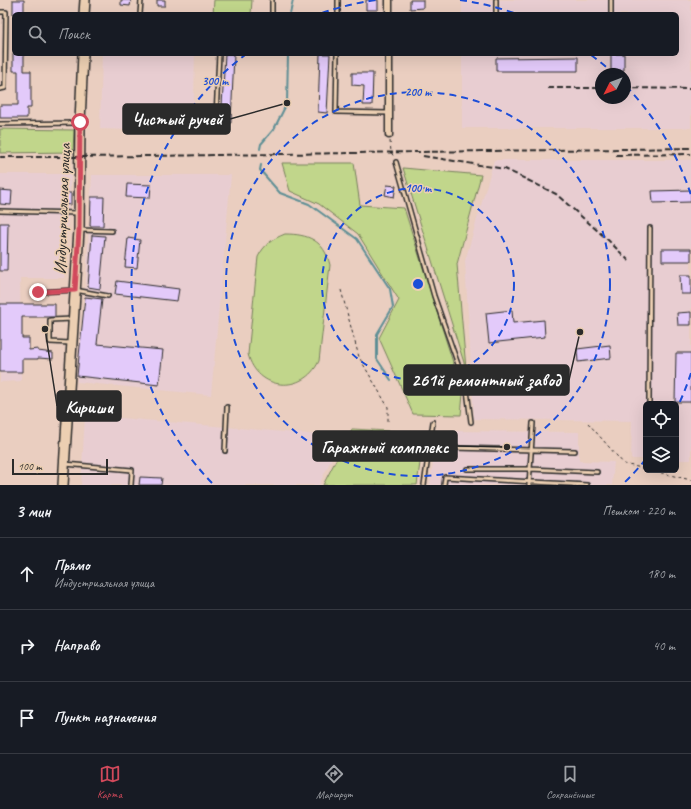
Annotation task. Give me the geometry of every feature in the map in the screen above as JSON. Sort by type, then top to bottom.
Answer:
[{"type":"main road","points":[[84,12],[85,0]]},
{"type":"main road","name":"Индустриальная улица","points":[[63,485],[79,230],[80,122],[83,56]]},
{"type":"street","points":[[389,0],[389,12]]},
{"type":"street","points":[[389,56],[389,135]]},
{"type":"lane","points":[[140,12],[141,0]]},
{"type":"lane","points":[[272,0],[272,12]]},
{"type":"lane","points":[[338,0],[338,12]]},
{"type":"lane","points":[[496,0],[496,12]]},
{"type":"lane","points":[[611,0],[611,12]]},
{"type":"lane","points":[[0,12],[6,12],[5,88],[0,89]]},
{"type":"lane","points":[[216,116],[219,56]]},
{"type":"lane","points":[[337,56],[336,112],[389,113]]},
{"type":"lane","points":[[0,124],[80,122]]},
{"type":"lane","points":[[396,162],[434,296],[466,390],[471,422]]},
{"type":"lane","points":[[0,211],[79,213]]},
{"type":"lane","points":[[649,401],[650,228]]},
{"type":"lane","points":[[79,230],[112,231]]},
{"type":"lane","points":[[38,292],[75,290],[108,296]]},
{"type":"lane","points":[[72,343],[50,342],[50,320],[73,319]]},
{"type":"lane","points":[[225,451],[227,407]]},
{"type":"lane","points":[[424,485],[433,422]]},
{"type":"lane","points":[[529,483],[533,423]]},
{"type":"lane","points":[[452,448],[575,451]]},
{"type":"lane","points":[[64,464],[132,470],[131,485]]},
{"type":"lane","points":[[467,469],[530,469],[597,472]]},
{"type":"lane","points":[[444,485],[445,477],[529,483],[587,485]]},
{"type":"path","points":[[389,135],[391,152],[396,162]]},
{"type":"path","points":[[341,290],[359,357],[388,407],[388,422]]},
{"type":"path","points":[[588,423],[624,464],[643,468]]},
{"type":"path","points":[[662,473],[691,480]]},
{"type":"shaded area","points":[[462,0],[691,0],[691,128],[462,128],[462,56],[679,56],[679,12],[462,12]]},
{"type":"shaded area","points":[[102,56],[195,56],[193,132],[100,129]]},
{"type":"shaded area","points":[[494,160],[691,160],[691,460],[679,460],[679,401],[643,401],[643,459],[631,459],[632,421],[474,419],[465,261]]},
{"type":"shaded area","points":[[0,174],[71,174],[64,278],[20,278],[21,381],[0,382]]},
{"type":"shaded area","points":[[92,175],[231,175],[211,395],[77,382],[85,297]]},
{"type":"shaded area","points":[[85,415],[342,437],[319,485],[81,485]]},
{"type":"shaded area","points":[[437,431],[579,432],[579,461],[614,462],[612,485],[430,485]]},
{"type":"green space","points":[[214,0],[252,0],[251,12],[213,12]]},
{"type":"green space","points":[[0,129],[74,130],[73,152],[0,153]]},
{"type":"green space","points":[[282,163],[354,163],[360,205],[404,208],[463,394],[461,415],[413,414],[379,338],[399,300],[358,234],[319,204],[290,191]]},
{"type":"green space","points":[[403,168],[481,175],[457,264],[466,369]]},
{"type":"green space","points":[[285,234],[301,235],[314,240],[324,250],[330,265],[319,361],[312,372],[302,379],[292,383],[281,384],[270,381],[261,375],[253,366],[248,354],[258,257],[269,243]]},
{"type":"green space","points":[[352,429],[424,433],[417,485],[323,485]]},
{"type":"building","points":[[13,0],[24,0],[24,12],[13,12]]},
{"type":"building","points":[[121,0],[131,0],[130,6],[121,5]]},
{"type":"building","points":[[157,0],[165,0],[165,6],[157,6]]},
{"type":"building","points":[[366,0],[378,0],[378,10],[366,10]]},
{"type":"building","points":[[410,0],[423,0],[423,8],[410,9]]},
{"type":"building","points":[[13,56],[24,56],[24,71],[31,71],[31,108],[27,108],[27,118],[0,118],[0,105],[18,105],[18,71],[13,71]]},
{"type":"building","points":[[225,56],[234,56],[231,123],[221,123]]},
{"type":"building","points":[[320,56],[330,56],[327,113],[318,112]]},
{"type":"building","points":[[611,56],[624,56],[624,68],[611,68]]},
{"type":"building","points":[[578,57],[578,71],[496,71],[496,58]]},
{"type":"building","points":[[352,73],[373,73],[372,105],[363,105],[364,86],[352,85]]},
{"type":"building","points":[[127,184],[151,185],[150,198],[126,197]]},
{"type":"building","points":[[387,185],[396,186],[394,197],[385,195]]},
{"type":"building","points":[[0,190],[12,191],[11,205],[0,204]]},
{"type":"building","points":[[691,190],[691,202],[653,203],[652,191]]},
{"type":"building","points":[[63,193],[71,193],[71,205],[63,204]]},
{"type":"building","points":[[91,197],[104,197],[103,226],[90,226]]},
{"type":"building","points":[[0,223],[8,223],[7,271],[0,271]]},
{"type":"building","points":[[92,235],[105,236],[100,289],[88,287]]},
{"type":"building","points":[[128,238],[140,240],[137,268],[125,267]]},
{"type":"building","points":[[662,249],[691,249],[691,261],[662,261]]},
{"type":"building","points":[[680,275],[691,275],[691,294],[681,294]]},
{"type":"building","points":[[117,281],[179,289],[177,301],[115,294]]},
{"type":"building","points":[[85,297],[102,299],[97,344],[163,350],[159,385],[77,376]]},
{"type":"building","points":[[0,304],[55,304],[55,317],[22,317],[22,338],[29,338],[29,350],[38,349],[38,351],[53,353],[53,359],[22,359],[22,372],[0,372]]},
{"type":"building","points":[[512,310],[513,323],[544,320],[545,337],[489,343],[486,313]]},
{"type":"building","points":[[691,312],[691,325],[678,325],[677,313]]},
{"type":"building","points":[[610,345],[611,358],[578,362],[577,349]]},
{"type":"building","points":[[676,353],[691,353],[691,402],[675,401]]},
{"type":"building","points":[[140,477],[162,478],[161,485],[139,485]]},
{"type":"waterway","points":[[290,12],[293,0]]},
{"type":"waterway","points":[[260,149],[261,144],[274,129],[287,103],[288,56]]},
{"type":"waterway","points":[[261,165],[260,170],[280,193],[309,204],[357,239],[390,289],[393,307],[377,334],[377,359],[391,380]]},
{"type":"railway","points":[[548,88],[595,88]]},
{"type":"railway","points":[[631,88],[691,89]]},
{"type":"railway","points":[[0,157],[691,148]]},
{"type":"railway","points":[[616,155],[691,154]]},
{"type":"railway","points":[[423,156],[505,169],[556,194],[608,240],[629,261]]},
{"type":"place","name":"Чистый ручей","points":[[287,103]]},
{"type":"place","name":"Кириши","points":[[45,329]]},
{"type":"place","name":"261й ремонтный завод","points":[[580,332]]},
{"type":"place","name":"Гаражный комплекс","points":[[507,447]]},
{"type":"route","points":[[38,292],[75,290],[79,230],[80,122]]}]
